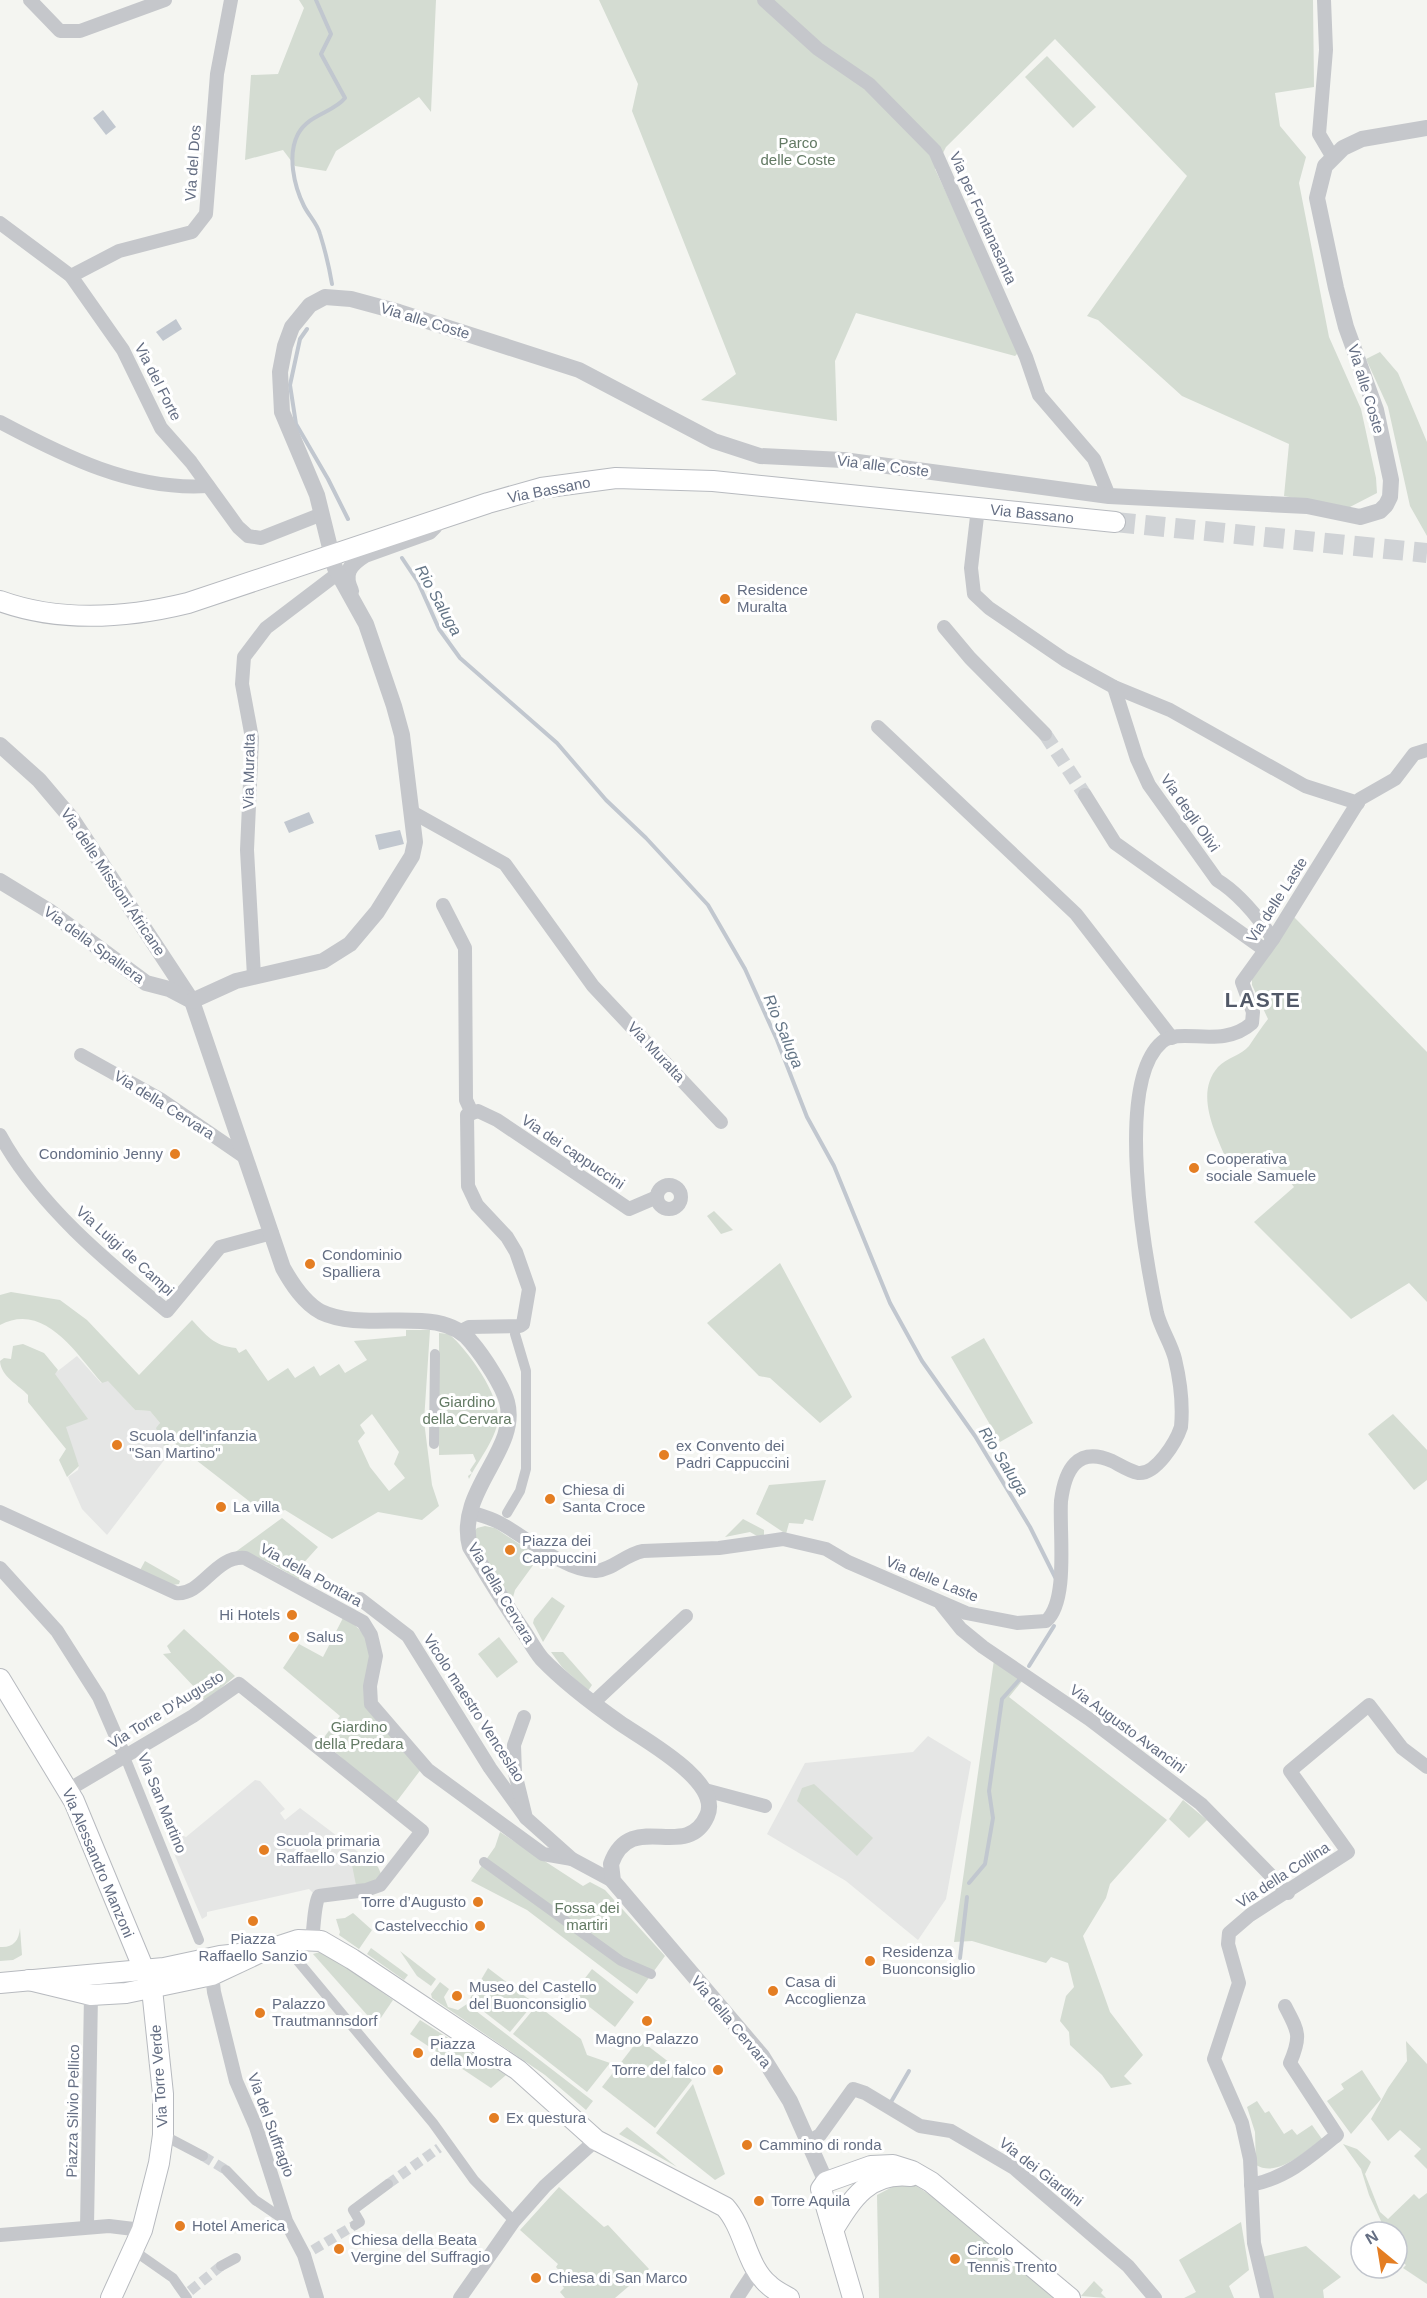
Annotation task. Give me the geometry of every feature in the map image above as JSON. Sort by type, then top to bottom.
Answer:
[{"type":"main road","name":"Via Bassano","points":[[0,601],[48,612],[86,616],[151,612],[334,564],[444,517],[541,488],[571,483],[661,477],[1115,522]]},
{"type":"main road","name":"Via Alessandro Manzoni","points":[[0,1679],[68,1790],[152,1989]]},
{"type":"main road","points":[[29,1980],[91,1995],[152,1989],[211,1967],[287,1944],[312,1939],[321,1941],[352,1959],[518,2070],[596,2140],[725,2207],[734,2217],[756,2269],[769,2286],[789,2298]]},
{"type":"main road","points":[[0,1983],[143,1970],[211,1967]]},
{"type":"main road","name":"Via Torre Verde","points":[[111,2298],[142,2230],[157,2174],[163,2135],[163,2094],[152,1989]]},
{"type":"main road","points":[[853,2298],[820,2189],[826,2182],[858,2169],[883,2164],[903,2167],[922,2177],[1070,2298]]},
{"type":"main road","points":[[833,2230],[854,2196],[877,2180],[898,2175],[922,2177]]},
{"type":"street","points":[[30,0],[60,31],[80,31],[165,0]]},
{"type":"street","name":"Via del Dos","points":[[71,276],[119,251],[192,232],[206,214],[217,74],[231,0]]},
{"type":"street","name":"Via per Fontanasanta","points":[[764,0],[818,49],[869,84],[935,151],[1026,357],[1039,395],[1094,459],[1109,496]]},
{"type":"street","points":[[1324,0],[1326,50],[1319,134],[1332,156],[1362,140],[1427,128]]},
{"type":"street","name":"Via alle Coste","points":[[334,564],[313,485],[286,426],[280,393],[280,372],[292,327],[301,313],[316,301],[326,297],[338,297],[399,312],[579,370],[714,441],[760,456],[843,460],[1109,496],[1306,506],[1360,517],[1380,511],[1386,506],[1390,497],[1391,480],[1376,410],[1346,327],[1317,198],[1321,176],[1332,156]]},
{"type":"street","name":"Via del Forte","points":[[0,223],[71,276],[123,350],[161,428],[238,527],[248,536],[261,538],[275,535],[305,519],[322,514]]},
{"type":"street","points":[[0,422],[87,464],[142,482],[184,487],[208,486]]},
{"type":"street","points":[[978,508],[970,568],[974,594],[988,608],[1065,660],[1114,687],[1170,710],[1305,786],[1358,803]]},
{"type":"street","points":[[192,1001],[254,976],[323,961],[350,944],[360,933],[412,856],[415,842],[402,735],[366,624],[346,579],[348,571],[364,555],[429,532],[444,517]]},
{"type":"street","points":[[334,564],[355,600]]},
{"type":"street","name":"Via Muralta","points":[[254,976],[247,850],[252,738],[242,684],[244,657],[266,628],[334,564]]},
{"type":"street","points":[[944,627],[970,658],[1045,734]]},
{"type":"street","name":"Via degli Olivi","points":[[1114,687],[1137,759],[1149,785],[1217,880],[1227,886],[1260,920],[1268,945]]},
{"type":"street","points":[[878,727],[1076,914],[1172,1038]]},
{"type":"street","name":"Via delle Missioni Africane","points":[[0,745],[39,780],[72,819],[192,1001]]},
{"type":"street","name":"Via delle Laste","points":[[470,1512],[500,1523],[545,1551],[582,1569],[599,1571],[633,1553],[643,1551],[719,1548],[783,1539],[826,1549],[848,1562],[966,1613],[1017,1623],[1046,1621],[1054,1612],[1061,1592],[1061,1501],[1063,1487],[1076,1462],[1082,1458],[1099,1457],[1139,1473],[1146,1472],[1178,1436],[1182,1417],[1175,1359],[1158,1315],[1137,1188],[1135,1134],[1137,1101],[1146,1070],[1156,1049],[1163,1041],[1172,1038],[1224,1037],[1242,1032],[1252,1023],[1253,1012],[1242,981],[1268,945],[1358,803],[1366,795],[1395,778],[1414,754],[1427,750]]},
{"type":"street","points":[[1085,795],[1115,843],[1268,945]]},
{"type":"street","name":"Via Muralta","points":[[412,812],[505,864],[593,986],[721,1122]]},
{"type":"street","name":"Via della Spalliera","points":[[0,881],[49,911],[146,983],[169,989],[192,1001]]},
{"type":"street","points":[[443,905],[465,948],[465,1100],[471,1113],[465,1120],[468,1186],[477,1205],[513,1245],[529,1289],[523,1324],[520,1326],[469,1327],[461,1331]]},
{"type":"street","name":"Via della Cervara","points":[[192,1001],[283,1268],[297,1291],[320,1311],[348,1321],[438,1322],[461,1331],[472,1343],[507,1402],[508,1423],[500,1447],[478,1487],[470,1512],[467,1536],[471,1547],[541,1658],[593,1703],[696,1778],[705,1790],[765,1806]]},
{"type":"street","name":"Via della Cervara","points":[[81,1055],[160,1099],[246,1158]]},
{"type":"street","name":"Via dei cappuccini","points":[[471,1113],[478,1112],[497,1120],[629,1209],[657,1197]]},
{"type":"street","name":"Via Luigi de Campi","points":[[0,1135],[18,1165],[63,1218],[130,1281],[167,1311],[220,1247],[272,1233]]},
{"type":"street","points":[[507,1513],[520,1491],[526,1469],[526,1371],[514,1334]]},
{"type":"street","points":[[434,1443],[435,1354]]},
{"type":"street","name":"Via della Pontara","points":[[0,1512],[176,1593],[188,1592],[235,1557],[245,1558],[363,1622],[374,1643],[376,1656],[370,1686],[371,1704],[428,1770],[543,1854],[572,1859]]},
{"type":"street","name":"Via San Martino","points":[[0,1568],[57,1631],[99,1697],[200,1940]]},
{"type":"street","name":"Vicolo maestro Venceslao","points":[[360,1599],[408,1636],[490,1768],[526,1818],[572,1859]]},
{"type":"street","name":"Via Augusto Avancini","points":[[940,1602],[961,1629],[983,1647],[1089,1719],[1201,1804],[1288,1893]]},
{"type":"street","points":[[593,1703],[686,1616]]},
{"type":"street","name":"Via Torre D'Augusto","points":[[68,1790],[193,1716],[239,1684],[422,1831],[380,1885],[366,1890],[318,1896],[312,1939]]},
{"type":"street","name":"Via della Collina","points":[[1267,2298],[1254,2243],[1250,2159],[1242,2123],[1214,2059],[1236,1998],[1239,1983],[1228,1944],[1229,1933],[1250,1915],[1288,1893],[1348,1852],[1290,1771],[1369,1705],[1402,1748],[1422,1764]]},
{"type":"street","points":[[524,1717],[514,1745],[515,1773],[526,1818]]},
{"type":"street","points":[[613,1881],[611,1864],[614,1856],[626,1842],[648,1834],[678,1838],[693,1832],[702,1824],[708,1816],[710,1806],[705,1790]]},
{"type":"street","points":[[572,1859],[613,1881]]},
{"type":"street","points":[[484,1862],[621,1961],[651,1974]]},
{"type":"street","name":"Via della Cervara","points":[[613,1881],[762,2056],[790,2101],[816,2164],[826,2182]]},
{"type":"street","points":[[287,1944],[297,1960],[446,2146],[474,2180],[514,2222]]},
{"type":"street","name":"Via del Suffragio","points":[[211,1967],[236,2081],[256,2127],[286,2221],[309,2253],[317,2298]]},
{"type":"street","name":"Piazza Silvio Pellico","points":[[87,2227],[91,1995]]},
{"type":"street","points":[[1251,2185],[1279,2178],[1305,2162],[1336,2135],[1290,2063],[1298,2044],[1299,2032],[1285,2006]]},
{"type":"street","name":"Via dei Giardini","points":[[808,2142],[820,2135],[853,2089],[865,2093],[920,2126],[951,2131],[1014,2168],[1128,2266],[1155,2298]]},
{"type":"street","points":[[163,2135],[203,2156]]},
{"type":"street","points":[[460,2298],[514,2222],[545,2186],[596,2140]]},
{"type":"street","points":[[226,2170],[255,2200],[286,2221]]},
{"type":"street","points":[[355,2225],[360,2222],[353,2210],[388,2184]]},
{"type":"street","points":[[0,2235],[87,2227],[124,2226],[142,2230]]},
{"type":"street","points":[[133,2250],[174,2278],[187,2295]]},
{"type":"street","points":[[221,2266],[236,2258]]},
{"type":"street","points":[[737,2298],[756,2269]]},
{"type":"shaded area","points":[[103,110],[116,127],[106,135],[93,118]]},
{"type":"shaded area","points":[[176,319],[182,329],[163,341],[156,332]]},
{"type":"shaded area","points":[[309,812],[314,823],[289,833],[284,822]]},
{"type":"shaded area","points":[[400,830],[404,844],[379,850],[375,835]]},
{"type":"shaded area","name":"Scuola dell'infanzia \"San Martino\"","points":[[77,1356],[101,1383],[108,1380],[135,1410],[150,1411],[160,1423],[157,1429],[168,1455],[107,1535],[82,1509],[68,1477],[78,1470],[79,1466],[68,1438],[54,1374]]},
{"type":"shaded area","points":[[928,1736],[971,1762],[946,1899],[918,1940],[846,1881],[767,1834],[805,1763],[913,1752]]},
{"type":"shaded area","name":"Scuola primaria Raffaello Sanzio","points":[[255,1780],[260,1781],[285,1809],[280,1813],[285,1820],[300,1808],[378,1867],[377,1882],[313,1893],[309,1889],[207,1912],[207,1916],[202,1919],[170,1844],[181,1835],[186,1837]]},
{"type":"green space","points":[[299,0],[436,0],[431,112],[419,97],[336,151],[326,171],[295,166],[283,150],[245,160],[251,75],[278,74],[304,8]]},
{"type":"green space","name":"Parco delle Coste","points":[[599,0],[1313,0],[1314,87],[1275,93],[1280,126],[1306,157],[1299,183],[1329,337],[1361,409],[1376,478],[1377,493],[1348,508],[1284,496],[1289,444],[1182,396],[1098,320],[1087,316],[1187,176],[1055,39],[946,147],[935,169],[1020,351],[1015,356],[856,313],[835,361],[837,421],[701,400],[736,374],[632,111],[638,84]]},
{"type":"green space","points":[[1047,56],[1096,107],[1073,128],[1025,77]]},
{"type":"green space","points":[[1380,352],[1398,373],[1427,442],[1427,536],[1410,506],[1388,407],[1366,359]]},
{"type":"green space","points":[[1294,917],[1427,1052],[1427,1302],[1409,1283],[1351,1319],[1254,1222],[1294,1187],[1267,1152],[1227,1161],[1213,1127],[1207,1101],[1211,1078],[1221,1064],[1249,1046],[1268,1019],[1252,985],[1252,975]]},
{"type":"green space","points":[[714,1211],[733,1230],[721,1234],[707,1216]]},
{"type":"green space","points":[[780,1263],[852,1397],[820,1423],[770,1378],[759,1376],[707,1323]]},
{"type":"green space","points":[[11,1292],[60,1300],[87,1320],[139,1375],[192,1320],[216,1342],[236,1348],[239,1353],[246,1349],[268,1381],[288,1368],[295,1378],[314,1366],[320,1376],[339,1364],[345,1373],[367,1360],[354,1341],[406,1336],[406,1330],[430,1330],[424,1421],[432,1485],[439,1506],[422,1520],[378,1512],[332,1539],[285,1510],[267,1515],[169,1439],[168,1455],[156,1428],[160,1423],[150,1411],[135,1410],[108,1381],[102,1383],[58,1334],[45,1325],[31,1320],[16,1319],[0,1325],[0,1295]],"holes":[[[372,1414],[399,1452],[394,1464],[405,1478],[389,1491],[370,1467],[358,1441],[365,1433],[360,1425]]]},
{"type":"green space","name":"Giardino della Cervara","points":[[439,1333],[449,1334],[465,1350],[489,1386],[497,1411],[498,1421],[493,1436],[469,1479],[468,1476],[472,1473],[470,1470],[476,1461],[473,1454],[439,1455]]},
{"type":"green space","points":[[984,1338],[1033,1423],[1000,1442],[951,1357]]},
{"type":"green space","points":[[23,1344],[44,1353],[58,1370],[55,1374],[88,1419],[66,1427],[79,1466],[67,1477],[59,1460],[66,1449],[28,1402],[28,1395],[7,1376],[1,1367],[0,1361],[4,1358],[11,1359],[13,1346]]},
{"type":"green space","points":[[1393,1414],[1427,1450],[1427,1480],[1414,1490],[1368,1434]]},
{"type":"green space","points":[[826,1480],[813,1521],[805,1519],[803,1524],[789,1523],[786,1534],[756,1514],[769,1485]]},
{"type":"green space","points":[[282,1518],[318,1547],[300,1567],[299,1580],[260,1559],[234,1553]]},
{"type":"green space","points":[[743,1519],[764,1530],[764,1535],[757,1536],[750,1532],[725,1537]]},
{"type":"green space","points":[[485,1526],[495,1528],[539,1557],[515,1590],[512,1601],[471,1535],[477,1528]]},
{"type":"green space","points":[[145,1561],[180,1581],[179,1584],[166,1586],[139,1572]]},
{"type":"green space","points":[[552,1597],[565,1606],[543,1642],[533,1623]]},
{"type":"green space","name":"Giardino della Predara","points":[[344,1616],[355,1625],[367,1641],[369,1657],[364,1691],[422,1768],[394,1805],[322,1740],[340,1716],[283,1668],[299,1644],[323,1657]]},
{"type":"green space","points":[[184,1629],[235,1676],[205,1702],[198,1691],[163,1654],[171,1653],[167,1646]]},
{"type":"green space","points":[[499,1637],[518,1662],[497,1678],[478,1654]]},
{"type":"green space","points":[[551,1652],[563,1652],[592,1685],[588,1691],[562,1667]]},
{"type":"green space","points":[[994,1660],[1023,1680],[1009,1697],[1167,1820],[1110,1884],[1106,1898],[1083,1936],[1110,2012],[1143,2055],[1124,2076],[1132,2084],[1111,2088],[1102,2075],[1070,2045],[1069,2032],[1060,2021],[1066,1996],[1074,1987],[1068,1963],[1051,1957],[1046,1963],[972,1941],[954,1942]]},
{"type":"green space","points":[[814,1784],[873,1838],[857,1856],[797,1801],[802,1788]]},
{"type":"green space","points":[[1183,1800],[1207,1820],[1189,1838],[1169,1819]]},
{"type":"green space","name":"Fossa dei martiri","points":[[500,1832],[583,1886],[590,1882],[605,1890],[665,1956],[637,1994],[527,1910],[471,1881],[495,1847]]},
{"type":"green space","points":[[363,1856],[378,1867],[382,1876],[357,1890],[351,1860]]},
{"type":"green space","points":[[353,1913],[372,1930],[359,1949],[339,1935],[336,1919],[345,1918]]},
{"type":"green space","points":[[20,1928],[22,1955],[13,1960],[0,1961],[0,1947],[14,1943]]},
{"type":"green space","points":[[371,1948],[408,1975],[404,1980],[367,1954]]},
{"type":"green space","points":[[323,1951],[393,2000],[376,2025],[313,1954]]},
{"type":"green space","points":[[400,1951],[436,1979],[431,1986],[417,1976]]},
{"type":"green space","points":[[488,1968],[534,2003],[510,2032],[469,2000]]},
{"type":"green space","points":[[592,1969],[634,2002],[615,2027],[573,1994]]},
{"type":"green space","points":[[440,1982],[449,1989],[444,1997],[448,2007],[458,2010],[467,2004],[593,2101],[586,2110],[545,2075],[432,1998],[431,1994]]},
{"type":"green space","points":[[537,2005],[581,2039],[587,2055],[610,2063],[587,2092],[513,2034]]},
{"type":"green space","points":[[420,2020],[506,2075],[491,2088],[410,2034]]},
{"type":"green space","points":[[639,2039],[692,2080],[655,2128],[602,2087]]},
{"type":"green space","points":[[1406,2041],[1427,2064],[1427,2169],[1414,2156],[1421,2149],[1400,2130],[1388,2141],[1371,2119],[1388,2088],[1407,2061]]},
{"type":"green space","points":[[1362,2070],[1381,2099],[1351,2134],[1327,2101],[1344,2089],[1341,2084]]},
{"type":"green space","points":[[693,2084],[725,2174],[715,2180],[656,2133]]},
{"type":"green space","points":[[1257,2101],[1265,2113],[1269,2111],[1284,2134],[1292,2129],[1297,2135],[1312,2125],[1322,2139],[1282,2166],[1264,2168],[1256,2165],[1255,2132],[1247,2107]]},
{"type":"green space","points":[[627,2127],[677,2167],[619,2134]]},
{"type":"green space","points":[[1343,2144],[1357,2149],[1371,2162],[1365,2174],[1380,2212],[1388,2219],[1414,2194],[1419,2199],[1427,2193],[1427,2284],[1409,2272],[1409,2220],[1380,2220],[1369,2195],[1361,2169]]},
{"type":"green space","points":[[898,2184],[915,2185],[933,2197],[1056,2298],[879,2298],[877,2195]]},
{"type":"green space","points":[[559,2187],[604,2227],[608,2225],[649,2269],[615,2298],[565,2298],[560,2292],[564,2288],[558,2280],[563,2275],[556,2267],[558,2264],[520,2230]]},
{"type":"green space","points":[[1241,2222],[1249,2270],[1229,2286],[1234,2298],[1184,2298],[1196,2292],[1179,2260]]},
{"type":"green space","points":[[1306,2246],[1341,2277],[1323,2290],[1324,2298],[1271,2298],[1262,2257]]},
{"type":"green space","points":[[1094,2281],[1103,2290],[1101,2293],[1106,2298],[1081,2296]]},
{"type":"waterway","name":"Rio Saluga","points":[[316,0],[331,34],[321,54],[345,98],[303,127],[295,142],[292,161],[297,189],[304,206],[319,230],[332,284]]},
{"type":"waterway","name":"Rio Saluga","points":[[307,329],[300,339],[290,385],[296,424],[348,519]]},
{"type":"waterway","name":"Rio Saluga","points":[[402,558],[418,582],[439,629],[460,658],[557,743],[606,800],[646,838],[708,905],[745,969],[777,1040],[807,1117],[834,1166],[890,1303],[922,1361],[975,1436],[1030,1527],[1055,1577]]},
{"type":"waterway","name":"Rio Saluga","points":[[1029,1666],[1054,1626]]},
{"type":"waterway","name":"Rio Saluga","points":[[969,1883],[985,1864],[993,1818],[989,1791],[1002,1699],[1019,1680]]},
{"type":"waterway","name":"Rio Saluga","points":[[960,1958],[967,1897]]},
{"type":"waterway","name":"Rio Saluga","points":[[891,2102],[909,2071]]},
{"type":"tunnel","points":[[1115,522],[1427,553]]},
{"type":"tunnel","points":[[1045,734],[1085,795]]},
{"type":"tunnel","points":[[388,2184],[439,2148]]},
{"type":"tunnel","points":[[203,2156],[226,2170]]},
{"type":"tunnel","points":[[313,2250],[355,2225]]},
{"type":"tunnel","points":[[190,2291],[221,2266]]},
{"type":"place","name":"Residence Muralta","points":[[725,599]]},
{"type":"place","name":"Condominio Jenny","points":[[175,1154]]},
{"type":"place","name":"Cooperativa sociale Samuele","points":[[1194,1168]]},
{"type":"place","name":"Condominio Spalliera","points":[[310,1264]]},
{"type":"place","name":"Scuola dell'infanzia \"San Martino\"","points":[[117,1445]]},
{"type":"place","name":"ex Convento dei Padri Cappuccini","points":[[664,1455]]},
{"type":"place","name":"Chiesa di Santa Croce","points":[[550,1499]]},
{"type":"place","name":"La villa","points":[[221,1507]]},
{"type":"place","name":"Piazza dei Cappuccini","points":[[510,1550]]},
{"type":"place","name":"Hi Hotels","points":[[292,1615]]},
{"type":"place","name":"Salus","points":[[294,1637]]},
{"type":"place","name":"Scuola primaria Raffaello Sanzio","points":[[264,1850]]},
{"type":"place","name":"Torre d’Augusto","points":[[478,1902]]},
{"type":"place","name":"Piazza Raffaello Sanzio","points":[[253,1921]]},
{"type":"place","name":"Castelvecchio","points":[[480,1926]]},
{"type":"place","name":"Residenza Buonconsiglio","points":[[870,1961]]},
{"type":"place","name":"Casa di Accoglienza","points":[[773,1991]]},
{"type":"place","name":"Museo del Castello del Buonconsiglio","points":[[457,1996]]},
{"type":"place","name":"Palazzo Trautmannsdorf","points":[[260,2013]]},
{"type":"place","name":"Magno Palazzo","points":[[647,2021]]},
{"type":"place","name":"Piazza della Mostra","points":[[418,2053]]},
{"type":"place","name":"Torre del falco","points":[[718,2070]]},
{"type":"place","name":"Ex questura","points":[[494,2118]]},
{"type":"place","name":"Cammino di ronda","points":[[747,2145]]},
{"type":"place","name":"Torre Aquila","points":[[759,2201]]},
{"type":"place","name":"Hotel America","points":[[180,2226]]},
{"type":"place","name":"Chiesa della Beata Vergine del Suffragio","points":[[339,2249]]},
{"type":"place","name":"Circolo Tennis Trento","points":[[955,2259]]},
{"type":"place","name":"Chiesa di San Marco","points":[[536,2278]]},
{"type":"district","name":"LASTE","points":[[1263,1000]]}]
